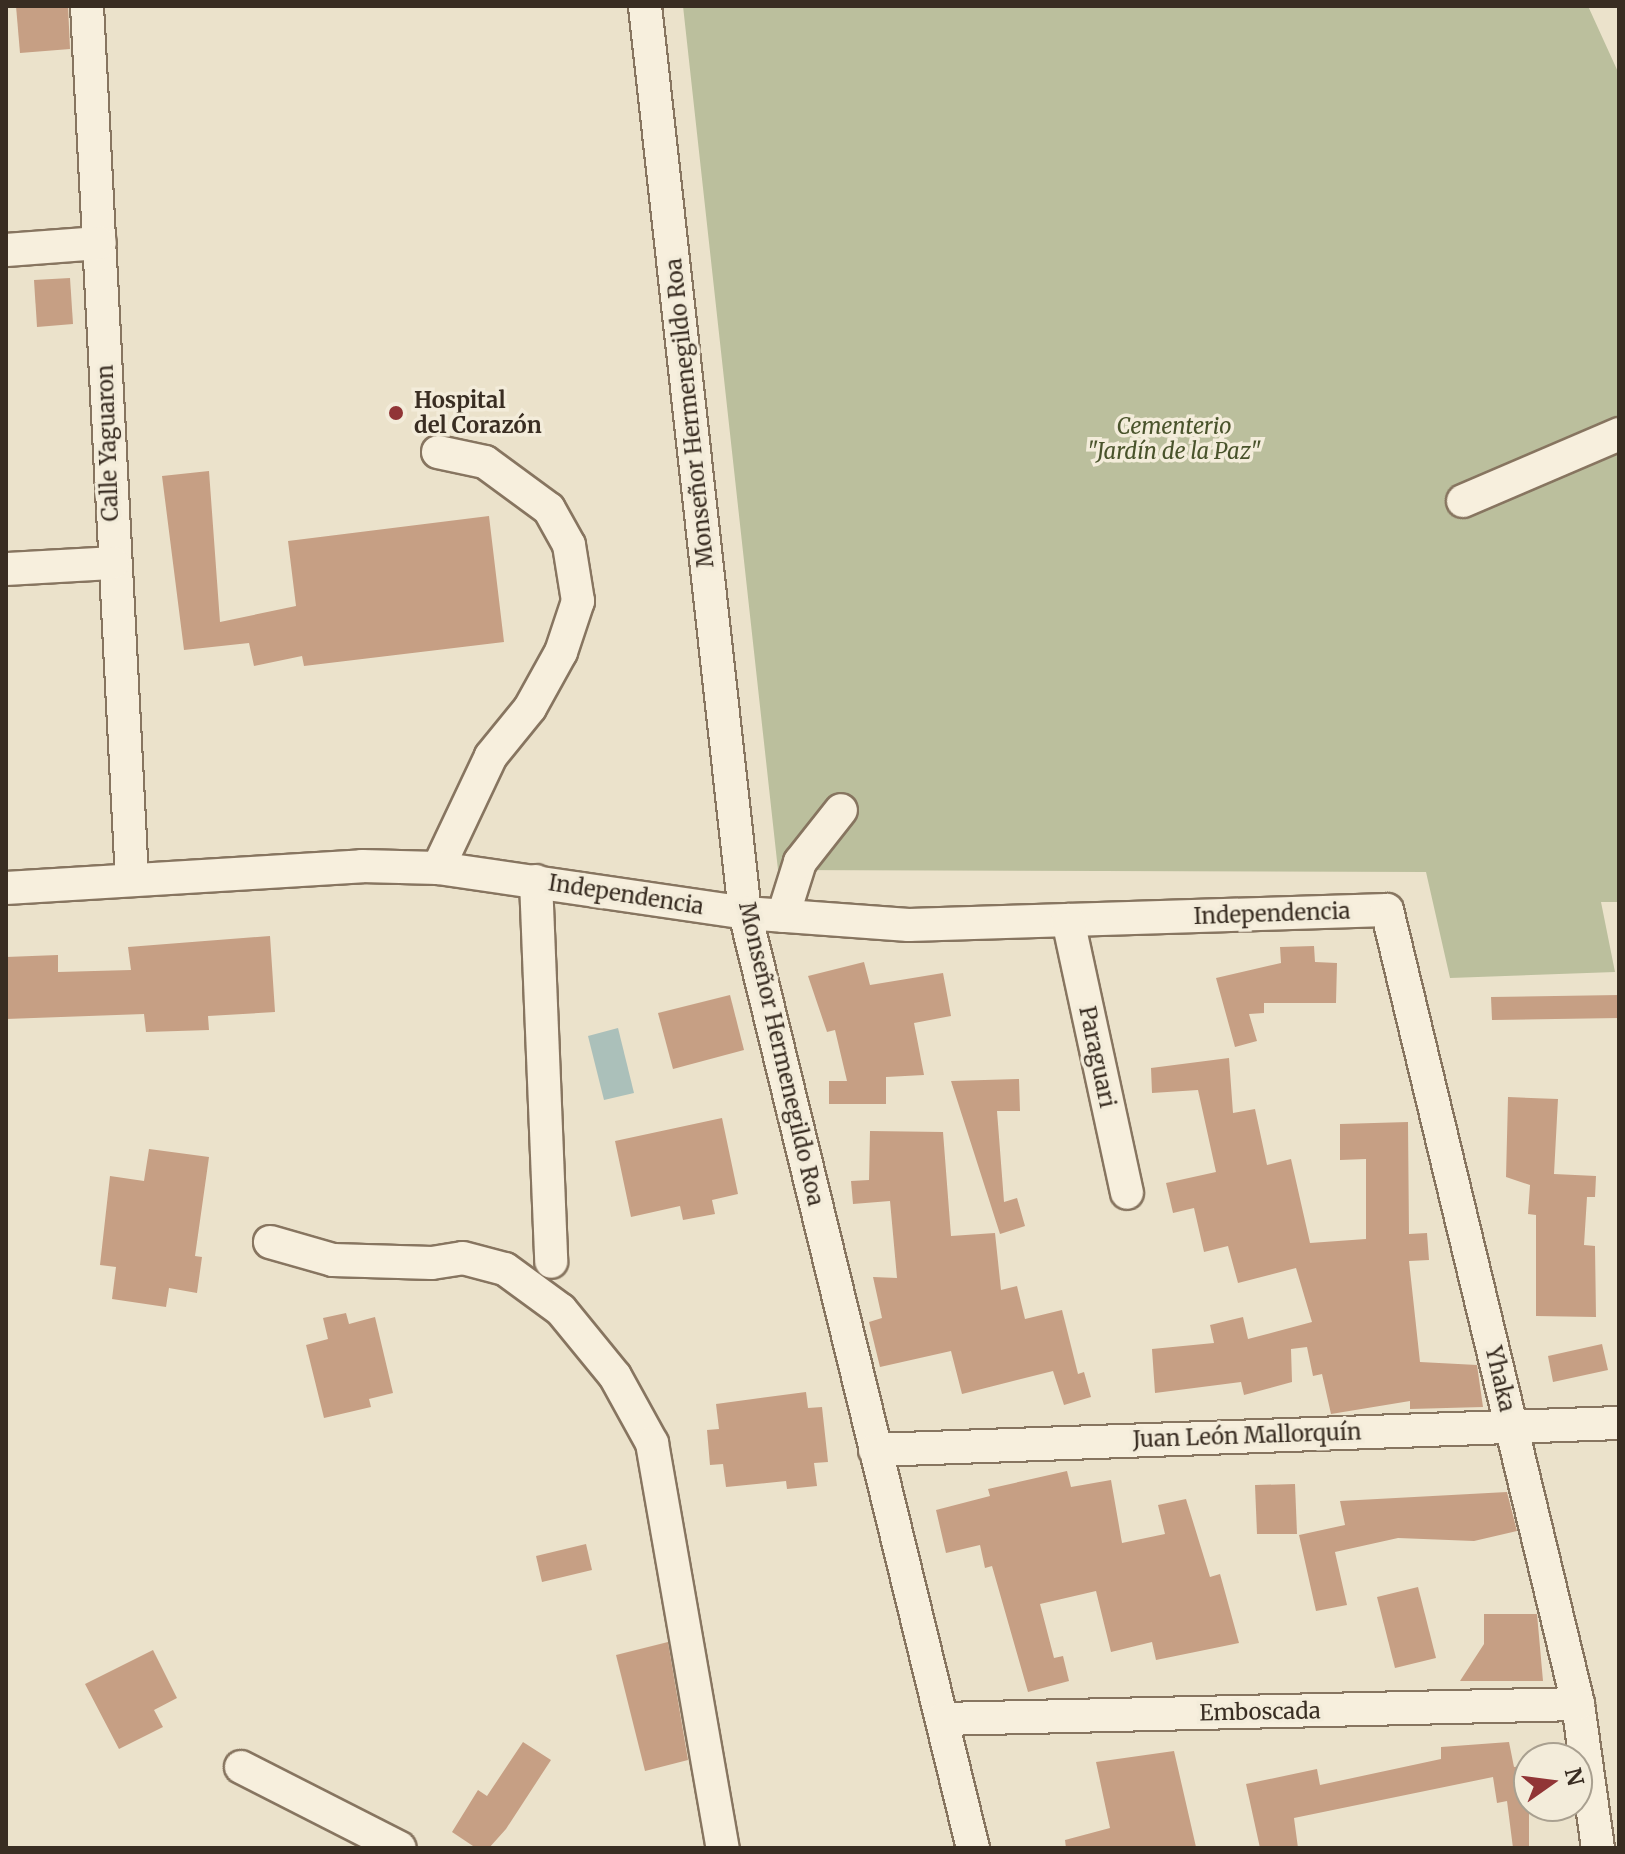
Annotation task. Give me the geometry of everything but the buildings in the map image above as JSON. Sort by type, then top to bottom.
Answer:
[{"type":"street","name":"Calle Yaguaron","points":[[87,6],[113,563],[132,879]]},
{"type":"street","name":"Monseñor Hermenegildo Roa","points":[[645,6],[745,913],[973,1848]]},
{"type":"street","points":[[6,250],[100,243]]},
{"type":"street","points":[[1463,501],[1619,434]]},
{"type":"street","points":[[438,452],[485,462],[549,509],[569,545],[578,601],[561,652],[530,708],[491,756],[438,868]]},
{"type":"street","points":[[6,569],[113,563]]},
{"type":"street","points":[[783,916],[800,862],[841,810]]},
{"type":"street","name":"Independencia","points":[[6,888],[362,866],[438,868],[745,913],[909,925],[1390,912]]},
{"type":"street","points":[[536,881],[551,1262]]},
{"type":"street","name":"Yhaka","points":[[1390,912],[1578,1704],[1598,1848]]},
{"type":"street","name":"Paraguari","points":[[1068,920],[1127,1193]]},
{"type":"street","points":[[270,1242],[333,1260],[432,1263],[463,1258],[505,1269],[567,1316],[615,1376],[652,1443],[723,1848]]},
{"type":"street","name":"Juan León Mallorquín","points":[[875,1450],[1619,1423]]},
{"type":"street","name":"Emboscada","points":[[942,1719],[1578,1704]]},
{"type":"street","points":[[241,1767],[400,1848]]},
{"type":"green space","name":"Cementerio \"Jardín de la Paz\"","points":[[683,6],[1588,6],[1619,74],[1619,902],[1601,902],[1615,972],[1450,978],[1426,872],[778,870]]},
{"type":"water","points":[[618,1028],[634,1093],[604,1100],[588,1036]]},
{"type":"place","name":"Hospital del Corazón","points":[[396,413]]}]
